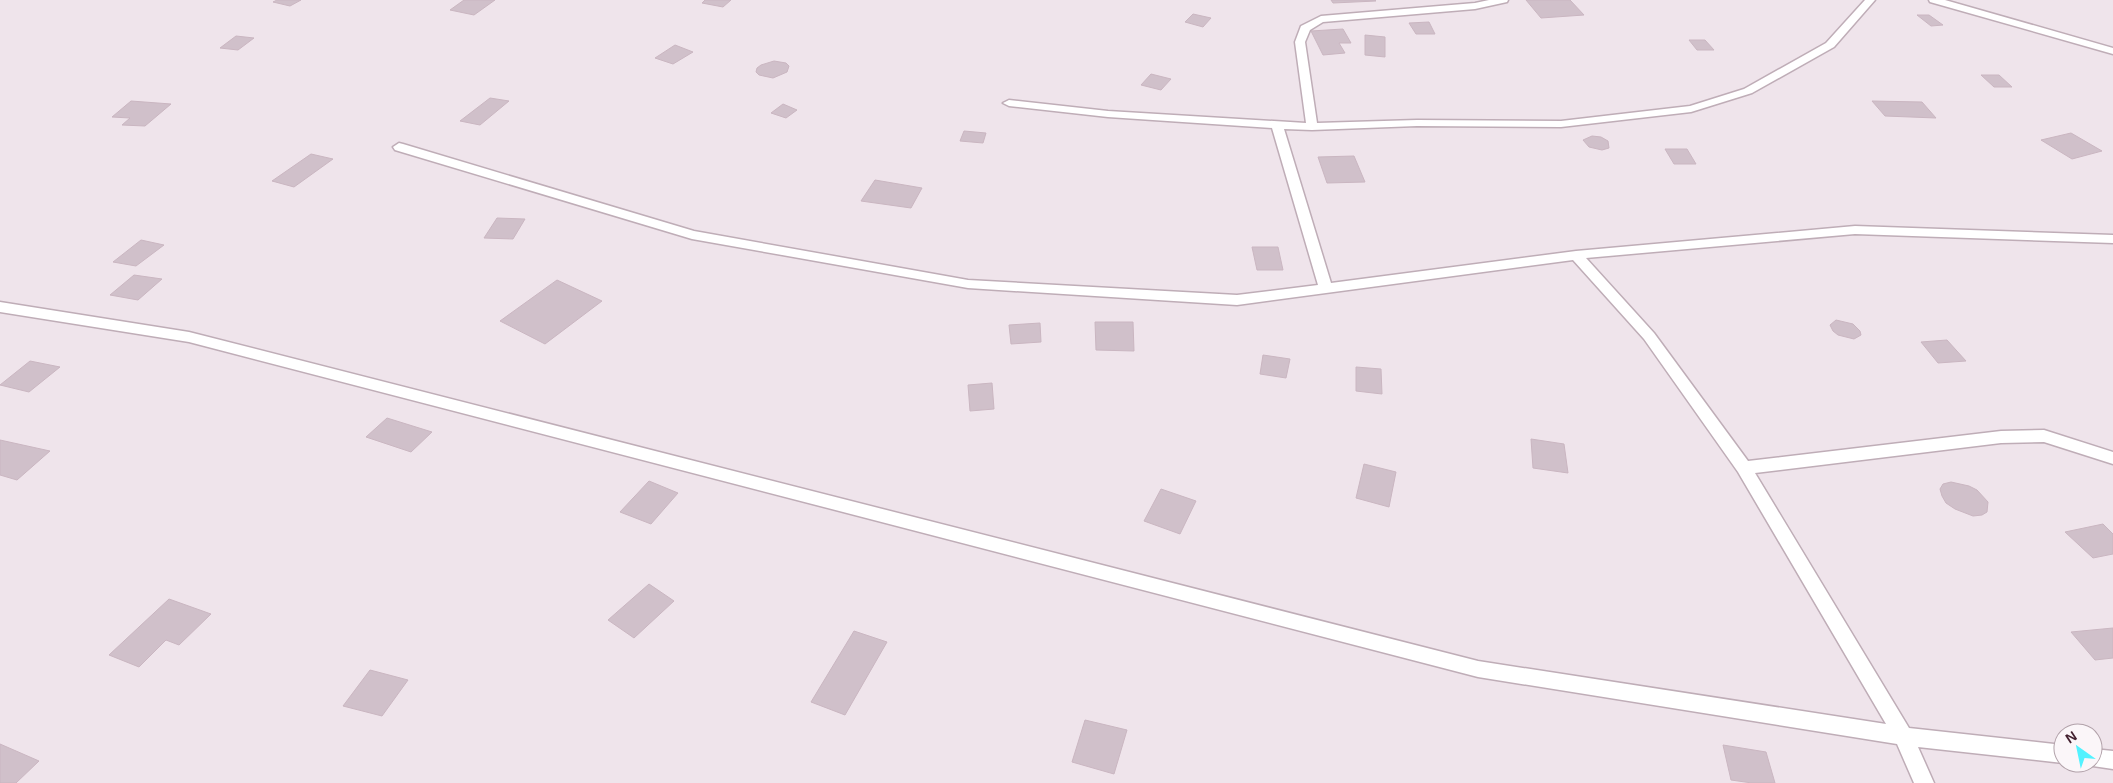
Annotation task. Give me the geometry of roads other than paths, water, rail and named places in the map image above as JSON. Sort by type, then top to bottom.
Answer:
[{"type":"street","points":[[1312,127],[1300,42],[1305,28],[1322,18],[1475,6],[1503,0]]},
{"type":"street","points":[[1009,103],[1108,114],[1312,127],[1417,123],[1561,124],[1691,109],[1748,91],[1830,45],[1870,0]]},
{"type":"street","points":[[1934,0],[2113,52]]},
{"type":"street","points":[[1277,125],[1326,288]]},
{"type":"street","points":[[399,147],[692,234],[968,284],[1237,300],[1576,255],[1855,230],[2113,239]]},
{"type":"street","points":[[1576,255],[1649,336],[1744,468],[1903,736],[1924,783]]},
{"type":"street","points":[[0,307],[188,336],[1478,669],[1903,736],[2053,753]]},
{"type":"street","points":[[1744,468],[2001,438],[2044,436],[2113,458]]}]
